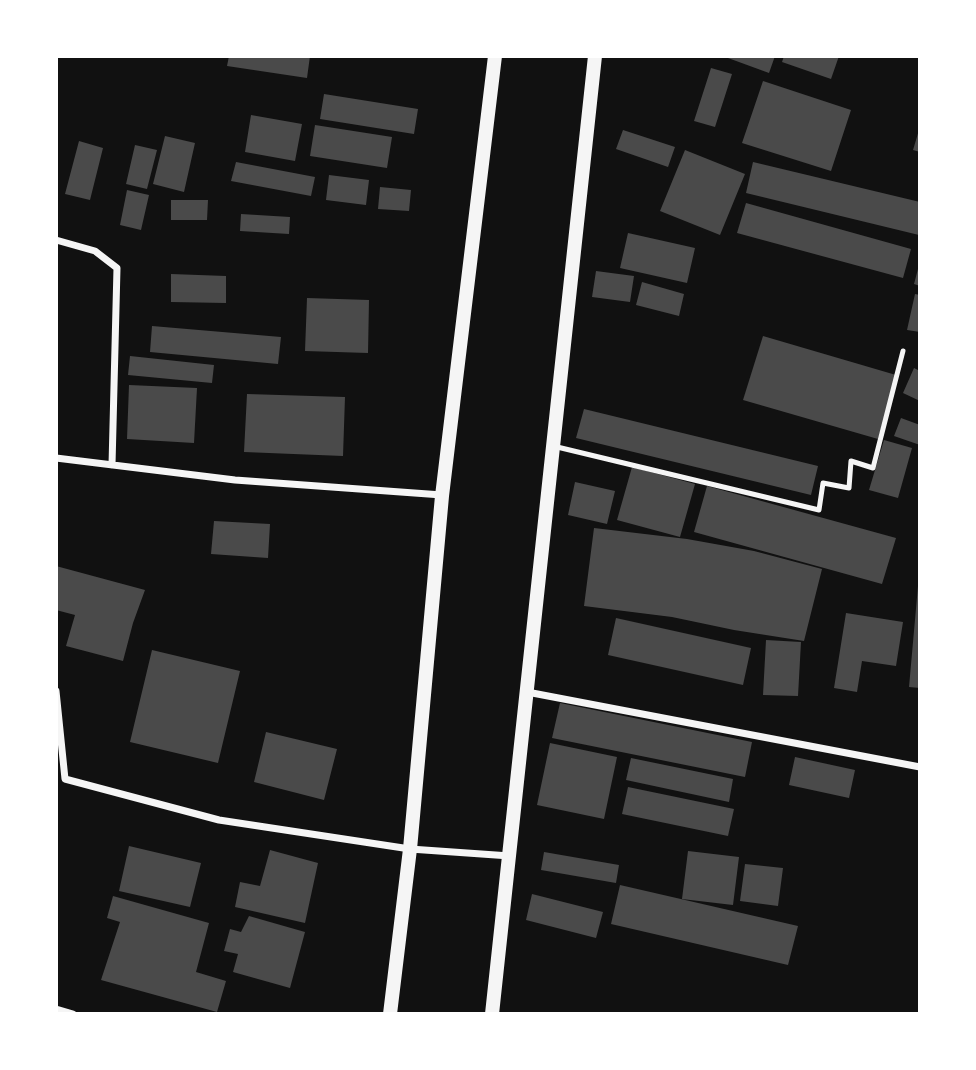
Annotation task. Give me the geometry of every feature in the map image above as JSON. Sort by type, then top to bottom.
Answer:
[{"type":"main road","points":[[390,1014],[410,849],[442,496],[495,56]]},
{"type":"main road","points":[[492,1014],[596,56]]},
{"type":"street","points":[[56,240],[95,251],[117,268],[112,465]]},
{"type":"street","points":[[56,458],[235,480],[442,496]]},
{"type":"street","points":[[56,691],[65,779],[219,820],[410,849],[510,856]]},
{"type":"street","points":[[527,692],[920,767]]},
{"type":"street","points":[[56,1009],[73,1014]]},
{"type":"lane","points":[[553,446],[819,510],[823,483],[849,488],[851,461],[873,468],[903,351]]},
{"type":"building","points":[[229,56],[310,56],[307,78],[227,66]]},
{"type":"building","points":[[775,56],[769,73],[728,58]]},
{"type":"building","points":[[784,56],[839,56],[831,79],[782,62]]},
{"type":"building","points":[[711,68],[732,74],[715,127],[694,121]]},
{"type":"building","points":[[763,81],[851,110],[831,171],[742,143]]},
{"type":"building","points":[[324,94],[418,109],[414,134],[320,119]]},
{"type":"building","points":[[251,115],[302,124],[295,161],[245,152]]},
{"type":"building","points":[[315,125],[392,137],[387,168],[310,156]]},
{"type":"building","points":[[623,130],[675,147],[668,167],[616,149]]},
{"type":"building","points":[[920,130],[920,152],[913,150]]},
{"type":"building","points":[[165,136],[195,143],[184,192],[153,184]]},
{"type":"building","points":[[79,141],[103,148],[90,200],[65,194]]},
{"type":"building","points":[[135,145],[157,150],[147,189],[126,184]]},
{"type":"building","points":[[685,150],[745,174],[720,235],[660,211]]},
{"type":"building","points":[[236,162],[315,177],[311,196],[231,181]]},
{"type":"building","points":[[753,162],[920,202],[919,235],[746,193]]},
{"type":"building","points":[[329,175],[369,180],[366,205],[326,200]]},
{"type":"building","points":[[380,187],[411,190],[409,211],[378,209]]},
{"type":"building","points":[[127,190],[149,195],[141,230],[120,225]]},
{"type":"building","points":[[171,200],[208,200],[207,220],[171,220]]},
{"type":"building","points":[[746,203],[911,249],[903,278],[737,233]]},
{"type":"building","points":[[241,214],[290,217],[289,234],[240,231]]},
{"type":"building","points":[[628,233],[695,248],[687,283],[620,268]]},
{"type":"building","points":[[918,269],[920,270],[920,286],[914,284]]},
{"type":"building","points":[[596,271],[634,276],[630,302],[592,297]]},
{"type":"building","points":[[171,274],[226,276],[226,303],[171,302]]},
{"type":"building","points":[[642,282],[684,294],[679,316],[636,305]]},
{"type":"building","points":[[915,294],[920,295],[920,332],[907,330]]},
{"type":"building","points":[[307,298],[369,300],[368,353],[305,351]]},
{"type":"building","points":[[152,326],[281,337],[278,364],[150,352]]},
{"type":"building","points":[[763,336],[896,375],[878,439],[743,400]]},
{"type":"building","points":[[130,356],[214,365],[212,383],[128,375]]},
{"type":"building","points":[[914,368],[920,371],[920,401],[903,393]]},
{"type":"building","points":[[129,385],[197,388],[194,443],[127,439]]},
{"type":"building","points":[[247,394],[345,397],[343,456],[244,452]]},
{"type":"building","points":[[584,409],[818,466],[811,495],[576,438]]},
{"type":"building","points":[[901,418],[920,425],[920,445],[894,436]]},
{"type":"building","points":[[884,440],[912,448],[898,498],[869,490]]},
{"type":"building","points":[[632,467],[695,484],[680,537],[617,520]]},
{"type":"building","points":[[575,482],[615,491],[607,524],[568,515]]},
{"type":"building","points":[[707,486],[896,538],[882,584],[694,532]]},
{"type":"building","points":[[214,521],[270,524],[268,558],[211,554]]},
{"type":"building","points":[[594,528],[687,539],[754,551],[822,569],[804,641],[672,617],[584,606]]},
{"type":"building","points":[[56,566],[145,590],[123,661],[66,646],[75,615],[56,610]]},
{"type":"building","points":[[920,586],[920,688],[909,687]]},
{"type":"building","points":[[846,613],[903,622],[896,666],[862,661],[857,692],[834,688]]},
{"type":"building","points":[[616,618],[751,648],[743,685],[608,655]]},
{"type":"building","points":[[766,640],[801,642],[798,696],[763,695]]},
{"type":"building","points":[[152,650],[240,671],[218,763],[130,742]]},
{"type":"building","points":[[560,703],[752,742],[745,777],[552,738]]},
{"type":"building","points":[[266,732],[337,749],[324,800],[254,782]]},
{"type":"building","points":[[550,743],[617,757],[604,819],[537,805]]},
{"type":"building","points":[[795,757],[855,770],[849,798],[789,785]]},
{"type":"building","points":[[631,758],[733,779],[729,802],[626,780]]},
{"type":"building","points":[[628,787],[734,809],[728,836],[622,814]]},
{"type":"building","points":[[129,846],[201,863],[190,907],[119,891]]},
{"type":"building","points":[[270,850],[318,863],[305,923],[235,907],[240,882],[260,886]]},
{"type":"building","points":[[688,851],[739,857],[733,905],[682,899]]},
{"type":"building","points":[[544,852],[619,865],[616,883],[541,870]]},
{"type":"building","points":[[745,864],[783,868],[778,906],[740,901]]},
{"type":"building","points":[[620,885],[798,926],[788,965],[611,924]]},
{"type":"building","points":[[532,894],[603,912],[596,938],[526,920]]},
{"type":"building","points":[[113,896],[209,923],[196,972],[226,981],[217,1012],[101,980],[120,922],[107,918]]},
{"type":"building","points":[[249,916],[305,932],[290,988],[233,972],[238,954],[224,951],[230,929],[241,932]]}]
